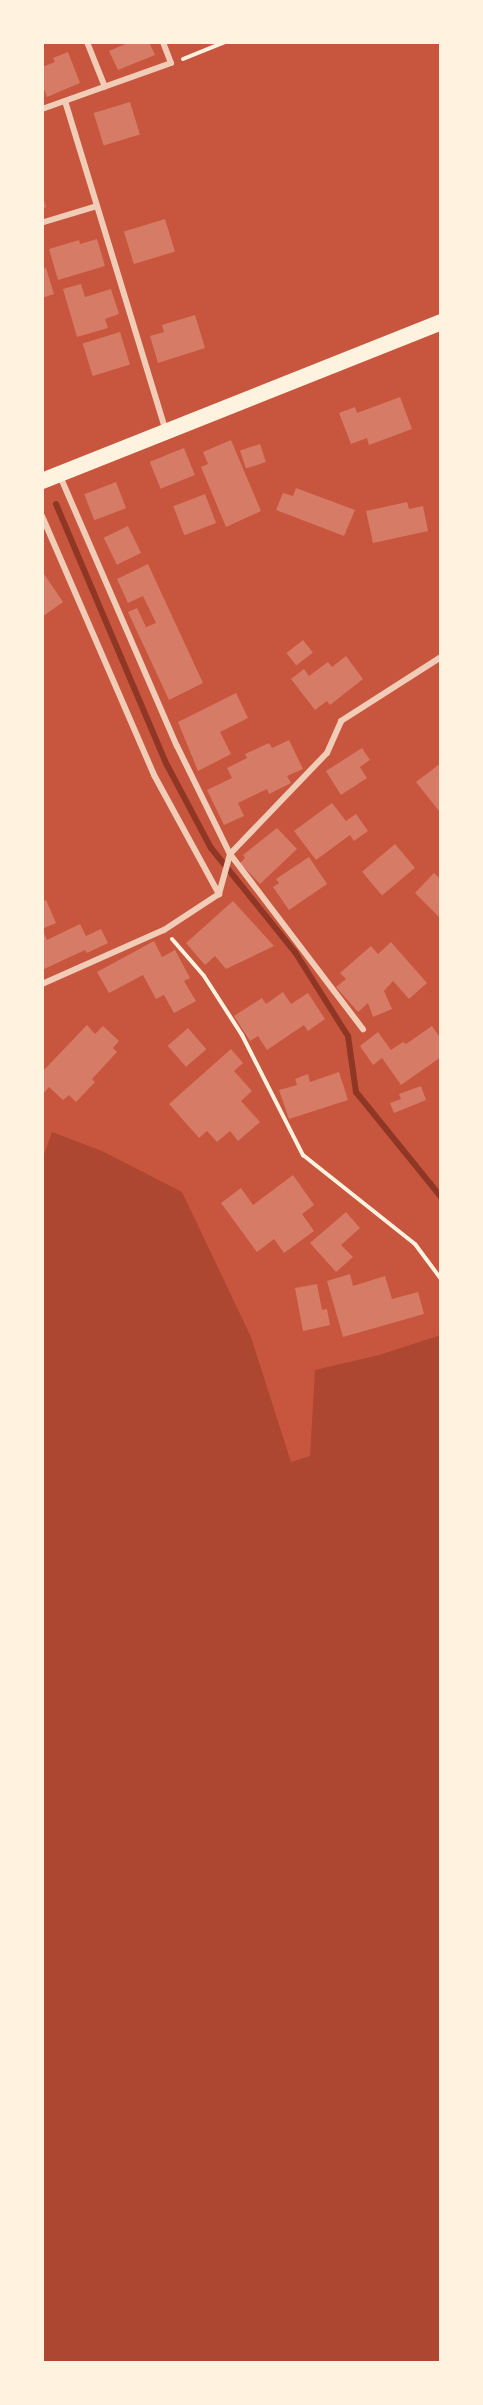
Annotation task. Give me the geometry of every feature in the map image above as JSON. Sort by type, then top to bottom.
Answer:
[{"type":"highway","points":[[42,481],[441,322]]},
{"type":"street","points":[[87,42],[105,87]]},
{"type":"street","points":[[42,109],[171,63],[163,42]]},
{"type":"street","points":[[65,101],[166,433]]},
{"type":"street","points":[[44,222],[97,206]]},
{"type":"street","points":[[60,475],[177,746],[230,854],[363,1029]]},
{"type":"street","points":[[42,516],[154,775],[219,894]]},
{"type":"street","points":[[42,984],[164,930],[219,894],[230,854],[327,753],[341,722],[441,657]]},
{"type":"path","points":[[171,63],[225,42]]},
{"type":"path","points":[[164,930],[204,976],[242,1035],[303,1155],[415,1244],[441,1279]]},
{"type":"shaded area","points":[[52,1132],[102,1151],[182,1192],[251,1337],[291,1462],[310,1456],[315,1370],[379,1355],[441,1335],[441,2363],[42,2363],[42,1160]]},
{"type":"building","points":[[130,42],[149,42],[155,55],[118,70],[109,51]]},
{"type":"building","points":[[68,52],[80,83],[47,97],[42,84],[42,67],[55,62],[53,58]]},
{"type":"building","points":[[130,102],[140,135],[104,146],[94,113]]},
{"type":"building","points":[[42,194],[46,207],[42,209]]},
{"type":"building","points":[[165,219],[175,252],[134,264],[124,232]]},
{"type":"building","points":[[97,239],[105,266],[58,280],[49,249],[79,240],[80,244]]},
{"type":"building","points":[[46,268],[54,294],[42,298],[42,269]]},
{"type":"building","points":[[81,284],[85,297],[111,289],[119,314],[105,319],[108,328],[77,337],[63,289]]},
{"type":"building","points":[[195,315],[205,348],[158,363],[150,336],[164,332],[162,325]]},
{"type":"building","points":[[120,332],[130,365],[93,376],[83,343]]},
{"type":"building","points":[[400,397],[412,429],[369,445],[367,438],[351,444],[339,413],[355,407],[357,413]]},
{"type":"building","points":[[231,440],[261,511],[226,527],[201,467],[208,464],[203,452]]},
{"type":"building","points":[[260,444],[266,462],[246,469],[240,450]]},
{"type":"building","points":[[184,448],[195,475],[161,489],[150,462]]},
{"type":"building","points":[[116,482],[126,508],[94,520],[84,494]]},
{"type":"building","points":[[296,488],[355,510],[344,536],[276,510],[283,493],[293,496]]},
{"type":"building","points":[[205,494],[216,523],[184,535],[173,506]]},
{"type":"building","points":[[407,502],[409,509],[423,506],[428,531],[373,543],[366,511]]},
{"type":"building","points":[[128,526],[141,553],[117,565],[104,538]]},
{"type":"building","points":[[148,564],[203,683],[169,700],[128,612],[137,608],[146,627],[156,623],[143,596],[128,603],[117,579]]},
{"type":"building","points":[[42,571],[63,602],[42,617]]},
{"type":"building","points":[[303,640],[313,653],[296,666],[286,653]]},
{"type":"building","points":[[346,656],[363,679],[330,705],[327,701],[315,710],[291,679],[304,669],[309,676],[328,662],[332,667]]},
{"type":"building","points":[[236,693],[248,718],[220,732],[231,754],[198,771],[178,722]]},
{"type":"building","points":[[289,740],[303,769],[287,776],[291,783],[269,794],[267,789],[238,803],[244,816],[224,825],[207,790],[232,778],[227,768],[247,758],[245,754],[269,743],[272,748]]},
{"type":"building","points":[[362,748],[370,760],[360,767],[367,778],[341,795],[326,771]]},
{"type":"building","points":[[441,763],[441,809],[439,811],[416,782]]},
{"type":"building","points":[[332,803],[346,821],[356,814],[368,831],[354,841],[350,835],[316,860],[294,831]]},
{"type":"building","points":[[277,828],[297,849],[260,884],[240,863],[245,858],[243,855]]},
{"type":"building","points":[[395,844],[415,868],[382,895],[362,872]]},
{"type":"building","points":[[309,857],[327,884],[289,910],[273,887],[279,883],[276,879]]},
{"type":"building","points":[[434,873],[441,880],[441,919],[415,893]]},
{"type":"building","points":[[46,900],[56,923],[42,929],[42,902]]},
{"type":"building","points":[[233,901],[274,946],[226,969],[215,956],[205,965],[186,943]]},
{"type":"building","points":[[80,924],[86,936],[101,929],[108,943],[87,953],[85,950],[42,970],[42,934],[44,933],[47,940]]},
{"type":"building","points":[[154,941],[162,957],[175,950],[190,978],[184,981],[196,1001],[174,1013],[164,995],[156,999],[143,975],[109,993],[97,972]]},
{"type":"building","points":[[391,942],[427,983],[409,999],[393,981],[384,991],[392,1009],[373,1017],[368,1003],[358,1012],[336,987],[346,979],[340,973],[371,946],[378,954]]},
{"type":"building","points":[[283,992],[291,1004],[308,993],[325,1019],[308,1031],[304,1025],[267,1050],[258,1036],[250,1041],[234,1016],[262,998],[266,1004]]},
{"type":"building","points":[[87,1025],[95,1034],[103,1026],[119,1041],[113,1048],[117,1052],[92,1079],[95,1082],[76,1102],[69,1095],[63,1100],[49,1087],[42,1095],[42,1072]]},
{"type":"building","points":[[432,1026],[441,1039],[441,1057],[401,1085],[382,1058],[373,1065],[360,1046],[378,1032],[391,1050],[403,1042],[406,1044]]},
{"type":"building","points":[[188,1028],[206,1049],[186,1067],[168,1046]]},
{"type":"building","points":[[231,1049],[243,1063],[234,1071],[252,1091],[241,1101],[260,1122],[238,1141],[230,1131],[217,1142],[207,1131],[199,1138],[169,1104]]},
{"type":"building","points":[[339,1072],[348,1100],[289,1119],[279,1090],[297,1085],[295,1079],[308,1074],[310,1082]]},
{"type":"building","points":[[421,1086],[426,1100],[394,1113],[390,1103],[401,1099],[399,1094]]},
{"type":"building","points":[[293,1175],[314,1205],[302,1214],[314,1231],[284,1253],[274,1239],[257,1252],[221,1203],[241,1188],[253,1205]]},
{"type":"building","points":[[346,1212],[360,1228],[341,1245],[353,1257],[336,1272],[310,1243]]},
{"type":"building","points":[[350,1274],[353,1286],[385,1276],[392,1299],[418,1292],[424,1314],[343,1337],[327,1281]]},
{"type":"building","points":[[317,1284],[322,1310],[327,1309],[330,1325],[303,1331],[295,1288]]},
{"type":"waterway","points":[[56,504],[167,765],[211,848],[295,952],[348,1036],[356,1092],[441,1197]]}]
